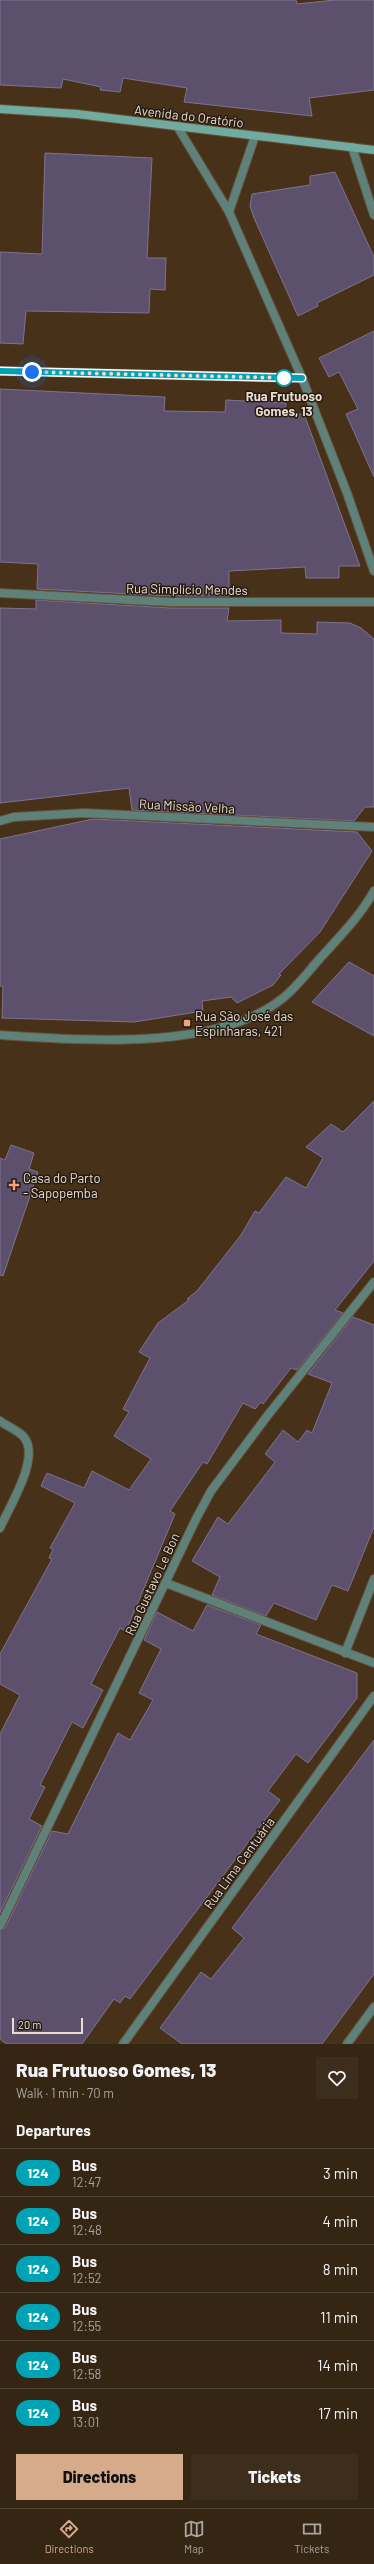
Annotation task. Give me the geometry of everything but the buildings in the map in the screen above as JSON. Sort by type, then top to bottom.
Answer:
[{"type":"main road","name":"Avenida do Oratório","points":[[0,110],[77,114],[374,150]]},
{"type":"street","points":[[177,126],[229,212],[302,378],[347,493],[374,571]]},
{"type":"street","points":[[229,212],[255,136]]},
{"type":"street","points":[[352,148],[374,214]]},
{"type":"street","points":[[0,371],[302,378]]},
{"type":"street","name":"Rua Simplício Mendes","points":[[0,593],[170,602],[374,602]]},
{"type":"street","name":"Rua Missão Velha","points":[[0,821],[14,817],[84,813],[374,826]]},
{"type":"street","points":[[0,1035],[127,1039],[213,1030],[246,1020],[284,998],[350,926],[374,891]]},
{"type":"street","name":"Rua Gustavo Le Bon","points":[[0,1926],[211,1492],[268,1415],[374,1282]]},
{"type":"street","points":[[0,1421],[23,1437],[28,1444],[29,1464],[0,1528]]},
{"type":"street","points":[[345,1653],[374,1579]]},
{"type":"street","points":[[166,1583],[374,1663]]},
{"type":"street","name":"Rua Lima Centuária","points":[[123,2044],[374,1696]]},
{"type":"street","points":[[347,2044],[374,2007]]},
{"type":"bus line","name":"124","points":[[0,371],[302,378]]},
{"type":"place","name":"Rua Frutuoso Gomes, 13","points":[[284,378]]},
{"type":"place","name":"Rua São José das Espinharas, 421","points":[[187,1023]]},
{"type":"place","name":"Casa do Parto - Sapopemba","points":[[14,1185]]},
{"type":"route","points":[[32,372],[286,378],[284,378]]}]
